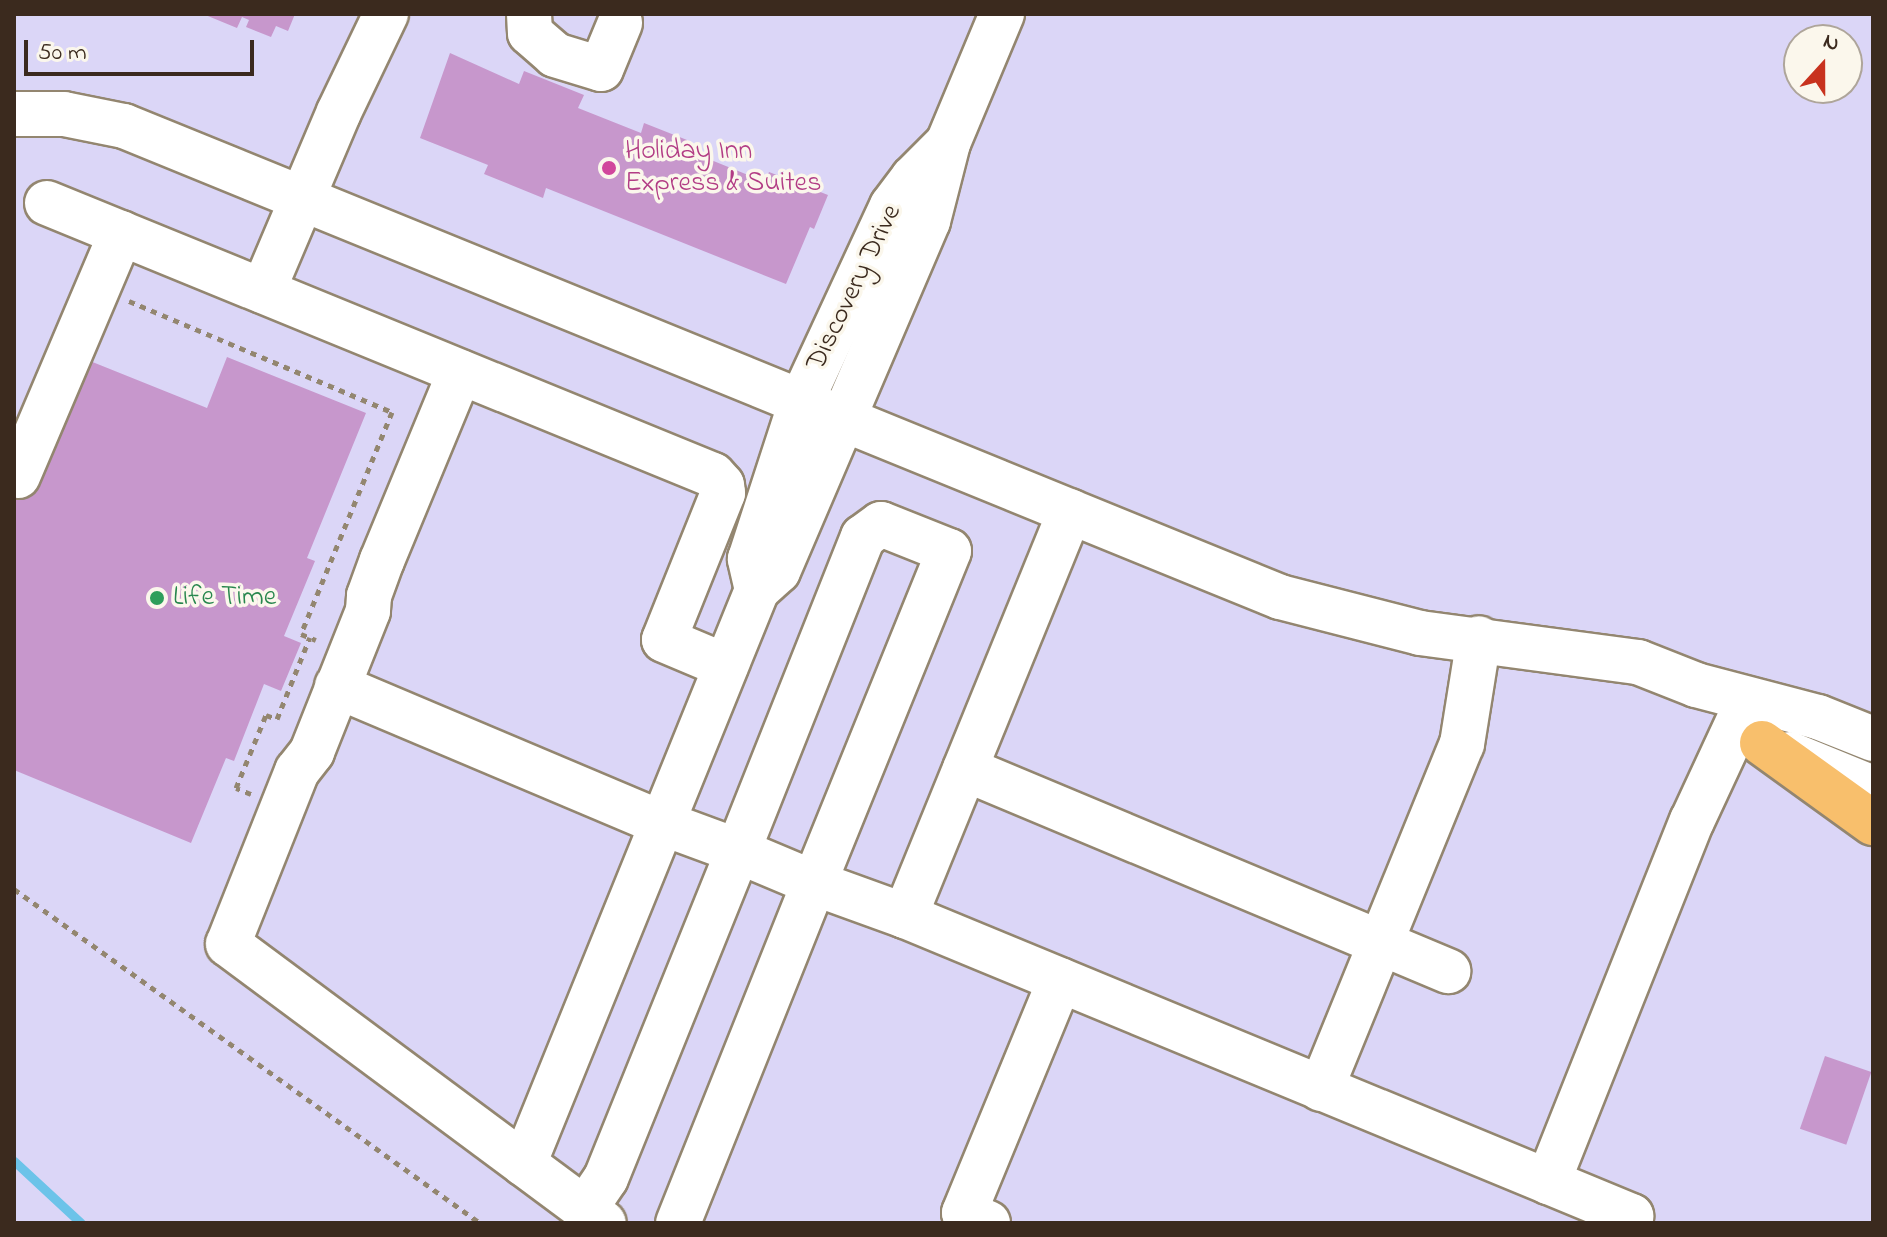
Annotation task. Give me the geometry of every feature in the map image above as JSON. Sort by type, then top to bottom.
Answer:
[{"type":"main road","points":[[1750,732],[1873,823]]},
{"type":"street","points":[[263,291],[386,14]]},
{"type":"street","points":[[529,14],[530,33],[555,55],[601,69],[614,17]]},
{"type":"street","name":"Discovery Drive","points":[[948,143],[913,178],[892,206],[801,402],[750,559],[757,590],[778,571],[844,419],[928,221],[948,143],[1002,14]]},
{"type":"street","points":[[14,114],[64,114],[124,126],[1280,597],[1420,633],[1479,638],[1638,662],[1696,685],[1818,717],[1873,739]]},
{"type":"street","points":[[47,203],[114,251],[263,291],[713,475],[722,485],[723,493],[664,640],[726,666]]},
{"type":"street","points":[[18,476],[114,251]]},
{"type":"street","points":[[460,372],[382,560],[369,596],[368,611],[312,752],[297,771],[228,944],[594,1216],[606,1178],[863,537],[881,524],[949,551],[678,1223]]},
{"type":"street","points":[[905,916],[1070,511]]},
{"type":"street","points":[[524,1164],[757,590]]},
{"type":"street","points":[[1321,1089],[1462,744],[1479,638]]},
{"type":"street","points":[[1696,685],[1750,732],[1873,788]]},
{"type":"street","points":[[337,686],[662,823],[905,916],[1631,1216],[1628,1223]]},
{"type":"street","points":[[1548,1182],[1692,821],[1750,732]]},
{"type":"street","points":[[965,769],[1448,971]]},
{"type":"street","points":[[988,1223],[964,1213],[1060,980]]},
{"type":"path","points":[[114,251],[123,299],[392,412],[301,634],[327,644]]},
{"type":"path","points":[[236,788],[266,715],[277,719],[310,637]]},
{"type":"path","points":[[14,889],[480,1223]]},
{"type":"shaded area","points":[[14,14],[1873,14],[1873,1223],[14,1223]]},
{"type":"building","points":[[203,14],[295,14],[288,31],[276,26],[271,37],[246,27],[249,20],[242,17],[237,28]]},
{"type":"building","name":"Holiday Inn Express & Suites","points":[[450,53],[519,84],[524,71],[584,95],[578,108],[641,133],[644,123],[687,140],[684,149],[765,182],[769,172],[828,195],[814,229],[810,227],[786,284],[546,188],[543,198],[484,174],[488,165],[420,138]]},
{"type":"building","name":"Life Time","points":[[227,357],[366,413],[307,558],[315,561],[284,636],[301,643],[281,691],[264,684],[234,761],[226,758],[191,843],[14,770],[14,503],[85,359],[207,408]]},
{"type":"building","points":[[1825,1056],[1871,1072],[1846,1145],[1800,1129]]},
{"type":"waterway","points":[[14,1161],[81,1223]]},
{"type":"place","name":"Holiday Inn Express & Suites","points":[[609,168]]},
{"type":"place","name":"Life Time","points":[[157,598]]}]
